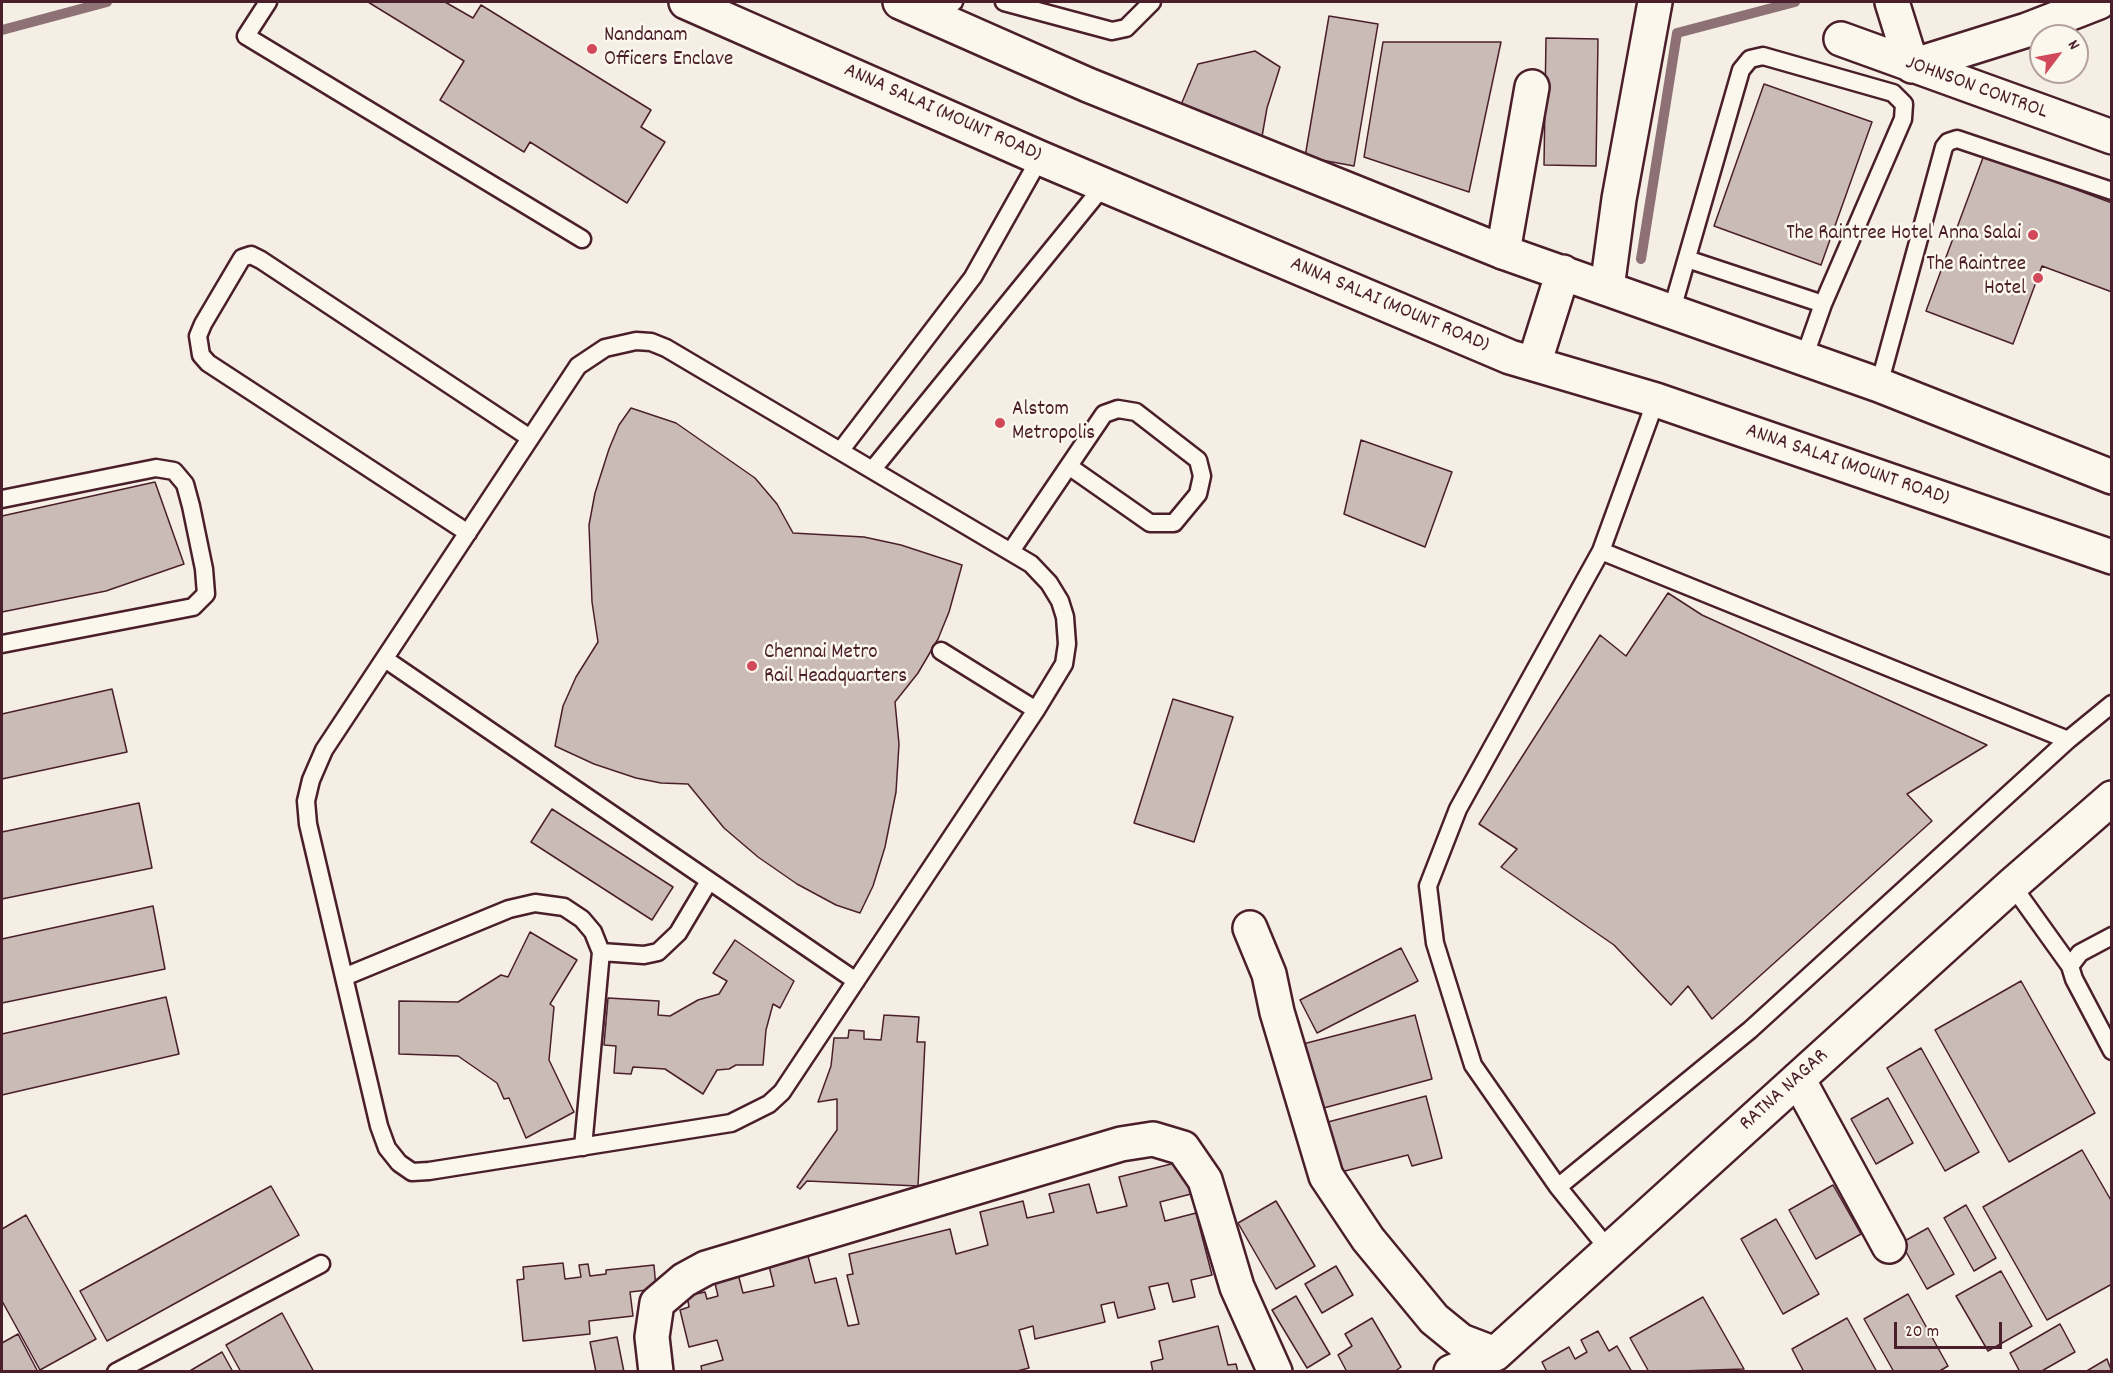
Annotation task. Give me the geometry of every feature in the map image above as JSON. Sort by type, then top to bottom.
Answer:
[{"type":"street","name":"ANNA SALAI (MOUNT ROAD)","points":[[686,2],[1040,158],[1105,184],[1349,291],[1510,357],[1656,400],[2112,557]]},
{"type":"street","points":[[900,2],[944,9],[1088,84],[1503,252],[1607,288],[1675,301],[1806,350],[1879,385],[2112,477]]},
{"type":"street","points":[[1607,288],[1618,199],[1655,2]]},
{"type":"street","points":[[1892,3],[1912,66],[2027,30],[2099,2]]},
{"type":"street","name":"JOHNSON CONTROL","points":[[1841,39],[2112,137]]},
{"type":"street","points":[[1503,252],[1532,87]]},
{"type":"street","points":[[1534,364],[1563,272]]},
{"type":"street","name":"RATNA NAGAR","points":[[1451,1371],[1500,1362],[1609,1250],[2012,885],[2112,798]]},
{"type":"street","points":[[1250,928],[1269,974],[1277,1012],[1326,1176],[1368,1239],[1434,1319],[1461,1341],[1500,1362]]},
{"type":"street","points":[[1798,1079],[1890,1246]]},
{"type":"street","points":[[656,1371],[652,1336],[657,1303],[684,1281],[706,1268],[1121,1144],[1152,1139],[1183,1148],[1205,1180],[1237,1287],[1275,1371]]},
{"type":"lane","points":[[268,2],[246,36],[582,239]]},
{"type":"lane","points":[[1004,2],[1112,31],[1126,28],[1152,2]]},
{"type":"lane","points":[[1675,301],[1741,70],[1750,59],[1763,56],[1893,93],[1904,104],[1903,119],[1823,304],[1806,350]]},
{"type":"lane","points":[[1879,385],[1944,147],[1948,142],[1957,139],[2112,190]]},
{"type":"lane","points":[[841,450],[973,277],[1040,158]]},
{"type":"lane","points":[[873,469],[1105,184]]},
{"type":"lane","points":[[468,533],[208,363],[201,356],[198,336],[203,324],[242,258],[251,255],[261,260],[530,438]]},
{"type":"lane","points":[[1687,259],[1823,304]]},
{"type":"lane","points":[[636,341],[651,342],[666,348],[1031,564],[1060,601],[1065,617],[1067,644],[1064,664],[1036,710],[782,1092],[755,1113],[731,1123],[429,1172],[412,1172],[399,1164],[387,1148],[379,1126],[308,824],[306,801],[311,780],[324,750],[530,438],[578,366],[605,348],[636,341]]},
{"type":"lane","points":[[1609,1250],[1558,1187],[1473,1065],[1435,944],[1429,912],[1428,886],[1458,809],[1601,551],[1656,400]]},
{"type":"lane","points":[[1011,551],[1104,414],[1118,410],[1136,412],[1198,460],[1202,476],[1198,494],[1174,523],[1150,523],[1070,467]]},
{"type":"lane","points":[[2,499],[156,468],[174,471],[186,484],[204,568],[206,594],[194,607],[2,644]]},
{"type":"lane","points":[[1601,551],[2068,740]]},
{"type":"lane","points":[[941,651],[1036,710]]},
{"type":"lane","points":[[385,659],[856,981]]},
{"type":"lane","points":[[1558,1187],[1750,1030],[2068,740],[2112,704]]},
{"type":"lane","points":[[601,952],[626,956],[658,952],[678,933],[709,881]]},
{"type":"lane","points":[[2012,885],[2070,966],[2074,980],[2112,1051]]},
{"type":"lane","points":[[344,977],[509,909],[535,903],[564,907],[582,919],[593,932],[601,952],[583,1147]]},
{"type":"lane","points":[[2070,966],[2080,953],[2112,936]]},
{"type":"lane","points":[[116,1371],[321,1264]]},
{"type":"building","points":[[368,2],[445,2],[473,18],[481,5],[651,110],[641,127],[665,142],[627,203],[530,142],[524,152],[440,100],[464,61]]},
{"type":"building","points":[[1329,16],[1378,24],[1354,166],[1305,157]]},
{"type":"building","points":[[1546,38],[1598,39],[1596,166],[1544,165]]},
{"type":"building","points":[[1383,42],[1501,42],[1469,192],[1364,157]]},
{"type":"building","points":[[1255,51],[1280,67],[1267,108],[1260,148],[1178,112],[1198,64]]},
{"type":"building","points":[[1764,84],[1872,122],[1821,265],[1714,226]]},
{"type":"building","name":"The Raintree Hotel Anna Salai","points":[[1984,155],[2112,203],[2112,292],[2042,266],[2013,344],[1926,311]]},
{"type":"building","name":"Chennai Metro Rail Headquarters","points":[[631,408],[676,423],[755,478],[777,504],[793,533],[864,537],[901,545],[962,565],[949,612],[938,639],[918,673],[895,702],[899,744],[896,792],[885,847],[873,886],[860,913],[836,905],[797,884],[758,857],[724,828],[688,784],[661,783],[636,778],[594,764],[555,746],[563,706],[576,677],[598,642],[592,602],[589,525],[595,493],[609,449],[619,425]]},
{"type":"building","points":[[1361,440],[1452,472],[1425,547],[1344,514]]},
{"type":"building","points":[[155,482],[184,564],[106,591],[2,612],[2,516]]},
{"type":"building","points":[[1668,593],[1702,615],[1987,745],[1907,794],[1932,821],[1712,1019],[1688,986],[1671,1005],[1614,945],[1501,867],[1517,849],[1479,824],[1600,635],[1626,656]]},
{"type":"building","points":[[112,689],[127,752],[2,779],[2,714]]},
{"type":"building","points":[[1173,699],[1233,717],[1194,842],[1134,823]]},
{"type":"building","points":[[139,803],[152,868],[2,899],[2,832]]},
{"type":"building","points":[[552,809],[673,887],[652,920],[531,842]]},
{"type":"building","points":[[153,906],[165,969],[2,1003],[2,939]]},
{"type":"building","points":[[530,932],[577,960],[550,1004],[554,1007],[549,1060],[574,1112],[526,1138],[509,1098],[504,1099],[497,1083],[458,1056],[399,1054],[399,1001],[458,1002],[501,975],[508,977]]},
{"type":"building","points":[[735,940],[794,981],[780,1008],[773,1004],[766,1030],[763,1065],[736,1065],[729,1069],[717,1070],[703,1094],[665,1069],[633,1067],[631,1074],[614,1073],[616,1046],[604,1045],[608,998],[659,1001],[658,1015],[670,1016],[698,1000],[719,994],[727,981],[713,973]]},
{"type":"building","points":[[1401,948],[1418,981],[1317,1033],[1300,1000]]},
{"type":"building","points":[[2021,981],[2095,1113],[2009,1162],[1935,1030]]},
{"type":"building","points":[[166,997],[179,1054],[2,1095],[2,1034]]},
{"type":"building","points":[[884,1015],[919,1017],[917,1042],[925,1042],[918,1186],[807,1181],[800,1189],[797,1187],[837,1130],[837,1099],[818,1102],[831,1066],[834,1038],[848,1038],[849,1030],[864,1031],[864,1039],[881,1040]]},
{"type":"building","points":[[1415,1015],[1432,1079],[1320,1109],[1303,1044]]},
{"type":"building","points":[[1921,1048],[1979,1152],[1945,1171],[1887,1068]]},
{"type":"building","points":[[1426,1096],[1442,1158],[1412,1166],[1408,1155],[1341,1172],[1328,1122]]},
{"type":"building","points":[[1888,1098],[1913,1143],[1876,1164],[1851,1119]]},
{"type":"building","points":[[2082,1150],[2112,1202],[2112,1284],[2047,1320],[1983,1207]]},
{"type":"building","points":[[1183,1161],[1191,1194],[1160,1202],[1165,1221],[1196,1213],[1212,1275],[1191,1280],[1195,1297],[1173,1302],[1168,1283],[1149,1287],[1155,1309],[1118,1318],[1114,1302],[1101,1305],[1105,1322],[1035,1339],[1033,1326],[1019,1330],[1029,1368],[1013,1372],[702,1372],[701,1366],[723,1360],[717,1340],[689,1347],[680,1310],[689,1307],[687,1296],[705,1292],[707,1299],[718,1296],[714,1279],[738,1274],[743,1293],[774,1286],[769,1266],[808,1256],[815,1283],[836,1278],[848,1326],[859,1324],[847,1275],[853,1274],[849,1254],[950,1229],[956,1254],[988,1245],[980,1212],[1023,1201],[1027,1218],[1054,1212],[1049,1194],[1089,1184],[1097,1213],[1127,1206],[1119,1177]]},
{"type":"building","points":[[1833,1185],[1861,1234],[1816,1259],[1789,1210]]},
{"type":"building","points":[[271,1186],[299,1235],[107,1341],[80,1291]]},
{"type":"building","points":[[1276,1201],[1315,1266],[1276,1289],[1238,1223]]},
{"type":"building","points":[[1966,1205],[1996,1258],[1974,1271],[1944,1218]]},
{"type":"building","points":[[26,1215],[96,1339],[40,1370],[2,1301],[2,1229]]},
{"type":"building","points":[[1776,1219],[1819,1294],[1783,1314],[1741,1239]]},
{"type":"building","points":[[1928,1228],[1954,1274],[1927,1289],[1901,1243]]},
{"type":"building","points":[[563,1263],[565,1279],[581,1277],[579,1265],[588,1264],[590,1276],[606,1274],[606,1270],[654,1265],[656,1289],[630,1292],[633,1316],[589,1321],[590,1334],[523,1341],[517,1280],[524,1279],[523,1267]]},
{"type":"building","points":[[1336,1266],[1353,1295],[1322,1313],[1305,1284]]},
{"type":"building","points":[[2001,1271],[2032,1326],[1988,1351],[1956,1296]]},
{"type":"building","points":[[1908,1294],[1948,1366],[1938,1372],[1894,1372],[1864,1319]]},
{"type":"building","points":[[1296,1296],[1330,1354],[1307,1368],[1272,1310]]},
{"type":"building","points":[[1703,1297],[1744,1369],[1649,1372],[1630,1338]]},
{"type":"building","points":[[282,1313],[314,1372],[241,1372],[226,1345]]},
{"type":"building","points":[[1372,1318],[1401,1367],[1394,1372],[1347,1372],[1338,1355],[1352,1346],[1345,1334]]},
{"type":"building","points":[[1847,1318],[1877,1372],[1804,1372],[1792,1349]]},
{"type":"building","points":[[2060,1324],[2075,1352],[2040,1372],[2020,1372],[2010,1353]]},
{"type":"building","points":[[1218,1326],[1228,1365],[1236,1364],[1238,1372],[1153,1372],[1151,1362],[1163,1359],[1159,1341]]},
{"type":"building","points":[[1598,1331],[1609,1351],[1617,1346],[1632,1372],[1547,1372],[1542,1362],[1569,1347],[1575,1359],[1587,1352],[1581,1340]]},
{"type":"building","points":[[18,1334],[38,1372],[2,1372],[2,1343]]},
{"type":"building","points":[[617,1337],[624,1372],[596,1372],[590,1342]]},
{"type":"building","points":[[222,1352],[233,1372],[188,1372]]},
{"type":"building","points":[[2107,1359],[2112,1372],[2085,1372]]},
{"type":"waterway","points":[[2,30],[107,2]]},
{"type":"waterway","points":[[1641,259],[1677,33],[1795,2]]},
{"type":"place","name":"Nandanam Officers Enclave","points":[[592,49]]},
{"type":"place","name":"The Raintree Hotel Anna Salai","points":[[2033,235]]},
{"type":"place","name":"The Raintree Hotel","points":[[2038,278]]},
{"type":"place","name":"Alstom Metropolis","points":[[1000,423]]},
{"type":"place","name":"Chennai Metro Rail Headquarters","points":[[752,666]]}]
